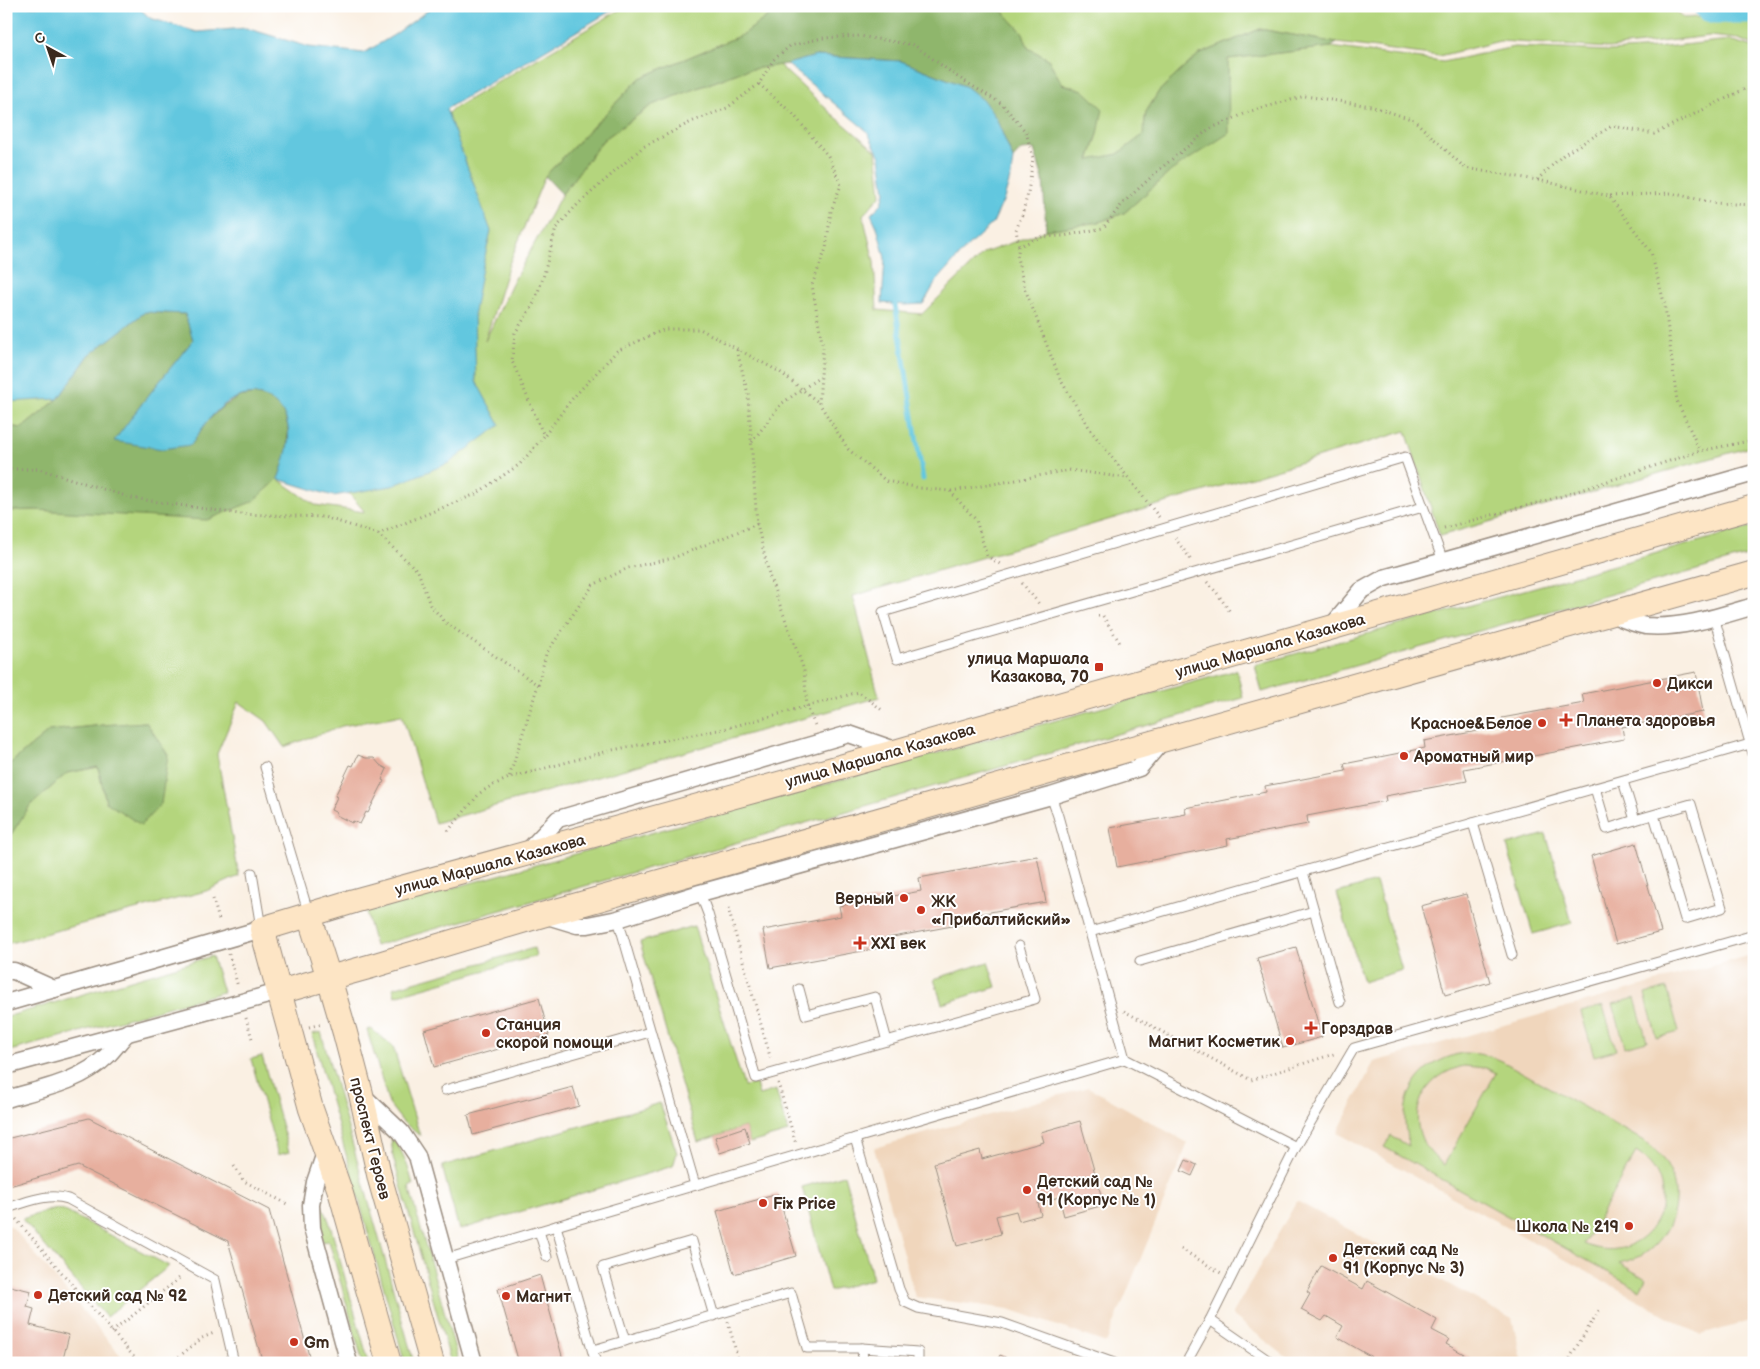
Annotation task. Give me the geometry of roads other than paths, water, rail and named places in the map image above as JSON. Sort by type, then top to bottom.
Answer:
[{"type":"street","points":[[1330,628],[1361,591],[1384,578],[1754,473]]},
{"type":"street","name":"улица Маршала Казакова","points":[[6,1003],[309,914],[898,751],[1754,507]]},
{"type":"street","points":[[6,1066],[329,978],[542,915],[1754,573]]},
{"type":"street","points":[[1608,613],[1626,621],[1645,626],[1671,626],[1754,606]]},
{"type":"street","points":[[542,915],[577,925],[588,925],[618,919],[700,893],[1051,796],[1139,768],[1163,740]]},
{"type":"street","name":"проспект Героев","points":[[309,914],[361,1094],[380,1179],[432,1363]]},
{"type":"street","points":[[262,929],[310,1109],[341,1194],[389,1363]]},
{"type":"street","points":[[6,971],[14,971],[54,989]]},
{"type":"street","points":[[6,1099],[64,1082],[86,1072],[107,1056],[128,1032]]},
{"type":"street","points":[[361,1094],[401,1132],[417,1156],[474,1363]]},
{"type":"street","points":[[326,1150],[315,1182],[311,1205],[312,1228],[349,1363]]},
{"type":"lane","points":[[1423,508],[897,659],[883,612],[1406,457],[1443,561]]},
{"type":"lane","points":[[1714,617],[1754,757]]},
{"type":"lane","points":[[1090,932],[1750,744]]},
{"type":"lane","points":[[265,767],[309,914]]},
{"type":"lane","points":[[1623,781],[1634,820]]},
{"type":"lane","points":[[1595,788],[1607,829],[1690,804],[1722,908],[1685,919],[1654,815]]},
{"type":"lane","points":[[1051,796],[1125,1059]]},
{"type":"lane","points":[[1473,823],[1512,955]]},
{"type":"lane","points":[[1303,872],[1340,1002]]},
{"type":"lane","points":[[252,873],[262,929]]},
{"type":"lane","points":[[700,893],[708,914],[756,1078],[1035,999],[1019,946]]},
{"type":"lane","points":[[1140,961],[1314,911]]},
{"type":"lane","points":[[618,919],[695,1185]]},
{"type":"lane","points":[[1186,1363],[1210,1320],[1296,1148],[1354,1048],[1754,935]]},
{"type":"lane","points":[[799,989],[806,1015],[875,997],[888,1041]]},
{"type":"lane","points":[[445,1090],[650,1032]]},
{"type":"lane","points":[[446,1259],[1125,1059],[1296,1148]]},
{"type":"lane","points":[[855,1138],[899,1288],[906,1302],[918,1308],[1002,1323],[1095,1360],[1114,1363]]},
{"type":"lane","points":[[9,1207],[47,1196],[58,1196],[215,1280],[234,1363]]},
{"type":"lane","points":[[556,1226],[596,1363]]},
{"type":"lane","points":[[538,1231],[547,1257]]},
{"type":"lane","points":[[625,1341],[603,1267],[692,1241],[714,1316]]},
{"type":"lane","points":[[593,1350],[791,1293],[808,1348],[862,1348],[918,1352],[918,1363]]},
{"type":"lane","points":[[1210,1320],[1272,1363]]},
{"type":"lane","points":[[862,1348],[863,1363]]},
{"type":"water","points":[[6,6],[137,6],[150,18],[197,32],[246,28],[309,47],[364,53],[394,35],[434,6],[619,6],[446,109],[491,231],[474,312],[476,381],[500,425],[449,463],[392,486],[333,496],[278,479],[285,458],[288,425],[278,406],[262,396],[243,396],[231,400],[211,417],[191,445],[162,449],[114,441],[193,340],[185,314],[145,312],[89,355],[58,399],[6,402]]},
{"type":"water","points":[[816,56],[901,61],[967,87],[983,100],[996,118],[1013,159],[1011,175],[1004,199],[993,223],[967,247],[936,282],[923,304],[882,303],[885,258],[877,227],[871,214],[882,203],[885,192],[880,157],[867,131],[787,64]]},
{"type":"waterway","points":[[1709,6],[1715,8],[1754,8]]},
{"type":"waterway","points":[[895,304],[923,479]]},
{"type":"place","name":"улица Маршала Казакова, 70","points":[[1099,667]]},
{"type":"place","name":"Дикси","points":[[1657,683]]},
{"type":"place","name":"Планета здоровья","points":[[1566,720]]},
{"type":"place","name":"Красное&Белое","points":[[1542,723]]},
{"type":"place","name":"Ароматный мир","points":[[1404,756]]},
{"type":"place","name":"Верный","points":[[904,898]]},
{"type":"place","name":"ЖК «Прибалтийский»","points":[[921,910]]},
{"type":"place","name":"XXI век","points":[[860,943]]},
{"type":"place","name":"Горздрав","points":[[1311,1028]]},
{"type":"place","name":"Станция скорой помощи","points":[[486,1033]]},
{"type":"place","name":"Магнит Косметик","points":[[1290,1041]]},
{"type":"place","name":"Детский сад № 91 (Корпус № 1)","points":[[1027,1190]]},
{"type":"place","name":"Fix Price","points":[[763,1203]]},
{"type":"place","name":"Школа № 219","points":[[1629,1226]]},
{"type":"place","name":"Детский сад № 91 (Корпус № 3)","points":[[1333,1258]]},
{"type":"place","name":"Детский сад № 92","points":[[38,1295]]},
{"type":"place","name":"Магнит","points":[[506,1296]]},
{"type":"place","name":"Gm","points":[[294,1342]]}]
